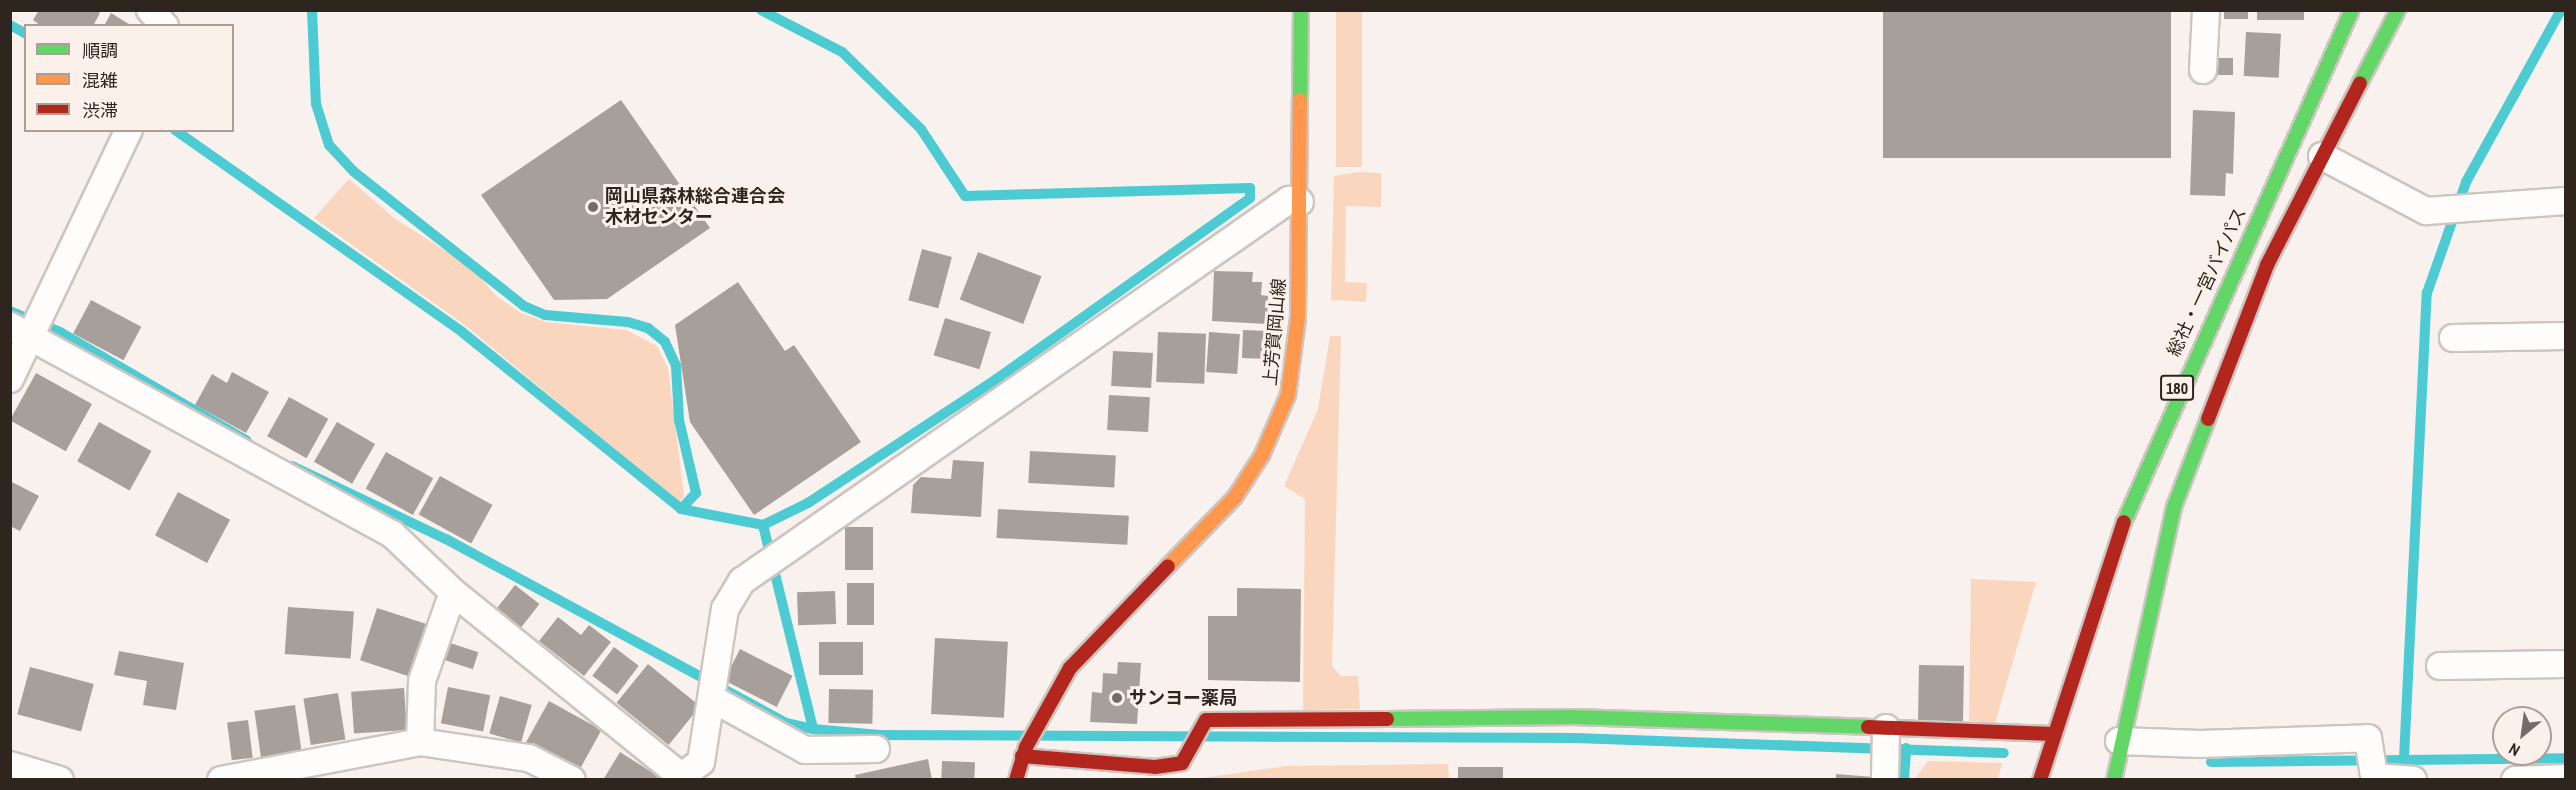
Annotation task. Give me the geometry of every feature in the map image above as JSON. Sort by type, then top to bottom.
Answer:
[{"type":"main road","name":"上芳賀岡山線","points":[[1016,780],[1024,752],[1070,668],[1108,624],[1202,534],[1262,455],[1288,395],[1298,318],[1301,10]]},
{"type":"main road","name":"総社・一宮バイパス","points":[[2040,780],[2053,734],[2133,494],[2352,10]]},
{"type":"main road","name":"180","points":[[2114,780],[2119,741],[2174,507],[2267,265],[2398,10]]},
{"type":"main road","points":[[1024,752],[1155,767],[1182,764],[1206,720],[1573,717],[1886,752],[2053,734]]},
{"type":"street","points":[[150,10],[163,24]]},
{"type":"street","points":[[2203,70],[2206,10]]},
{"type":"street","points":[[10,380],[40,328],[128,132]]},
{"type":"street","points":[[2322,156],[2426,211],[2565,201]]},
{"type":"street","points":[[10,326],[40,328],[392,534],[453,592],[685,777],[701,762],[725,609],[742,581],[1289,200],[1300,202]]},
{"type":"street","points":[[2453,338],[2565,336]]},
{"type":"street","points":[[420,742],[422,681],[453,592]]},
{"type":"street","points":[[2440,666],[2565,664]]},
{"type":"street","points":[[714,689],[805,750],[876,749]]},
{"type":"street","points":[[2119,741],[2200,744],[2368,738],[2374,777],[2413,780]]},
{"type":"street","points":[[221,780],[420,742],[529,758],[572,780]]},
{"type":"street","points":[[10,765],[60,780]]},
{"type":"street","points":[[2515,780],[2565,778]]},
{"type":"shaded area","points":[[1336,11],[1362,11],[1362,167],[1336,167]]},
{"type":"shaded area","points":[[1359,172],[1381,173],[1381,207],[1346,206],[1345,282],[1367,283],[1366,302],[1331,300],[1334,176]]},
{"type":"shaded area","points":[[349,179],[394,218],[474,269],[495,295],[521,313],[546,322],[626,330],[657,346],[668,368],[684,496],[679,503],[466,326],[314,218]]},
{"type":"shaded area","points":[[1330,336],[1341,336],[1332,666],[1341,676],[1358,676],[1360,709],[1303,710],[1305,499],[1284,486],[1318,409]]},
{"type":"shaded area","points":[[1971,579],[2036,582],[1995,723],[1969,721]]},
{"type":"shaded area","points":[[1928,761],[2002,763],[1998,779],[1915,779]]},
{"type":"shaded area","points":[[1448,764],[1449,779],[1195,779],[1287,766]]},
{"type":"building","points":[[39,10],[96,10],[100,13],[94,24],[38,24],[33,20]]},
{"type":"building","points":[[1883,10],[2171,10],[2171,158],[1883,158]]},
{"type":"building","points":[[2224,10],[2248,10],[2248,19],[2224,19]]},
{"type":"building","points":[[2257,10],[2304,10],[2304,20],[2257,20]]},
{"type":"building","points":[[111,13],[129,24],[105,24]]},
{"type":"building","points":[[2246,32],[2281,34],[2279,78],[2244,76]]},
{"type":"building","points":[[2218,58],[2233,58],[2233,75],[2218,75]]},
{"type":"building","points":[[621,100],[710,228],[607,299],[554,300],[481,195]]},
{"type":"building","points":[[2193,110],[2235,112],[2233,174],[2226,173],[2225,196],[2190,195]]},
{"type":"building","points":[[922,249],[952,257],[938,308],[908,300]]},
{"type":"building","points":[[978,252],[1041,276],[1023,324],[960,300]]},
{"type":"building","points":[[1214,271],[1253,272],[1252,282],[1262,282],[1261,295],[1268,296],[1267,324],[1212,321]]},
{"type":"building","points":[[738,282],[785,351],[794,345],[861,442],[754,515],[690,422],[675,325]]},
{"type":"building","points":[[91,300],[141,327],[123,360],[73,334]]},
{"type":"building","points":[[945,318],[991,332],[980,369],[934,355]]},
{"type":"building","points":[[1243,330],[1270,331],[1269,359],[1242,358]]},
{"type":"building","points":[[1158,332],[1206,334],[1204,384],[1156,382]]},
{"type":"building","points":[[1209,332],[1240,334],[1237,374],[1206,372]]},
{"type":"building","points":[[1113,351],[1153,353],[1151,388],[1111,386]]},
{"type":"building","points":[[232,372],[269,392],[246,433],[195,405],[212,374],[227,383]]},
{"type":"building","points":[[36,373],[92,404],[66,451],[10,420]]},
{"type":"building","points":[[1109,395],[1150,397],[1148,432],[1107,430]]},
{"type":"building","points":[[289,397],[328,419],[307,458],[267,436]]},
{"type":"building","points":[[99,422],[151,451],[130,490],[77,461]]},
{"type":"building","points":[[337,422],[375,444],[352,484],[314,462]]},
{"type":"building","points":[[1030,451],[1116,456],[1114,487],[1028,483]]},
{"type":"building","points":[[386,452],[433,478],[413,515],[366,489]]},
{"type":"building","points":[[953,460],[984,462],[981,517],[911,513],[913,485],[921,477],[951,479]]},
{"type":"building","points":[[440,476],[492,505],[471,544],[419,514]]},
{"type":"building","points":[[10,481],[39,496],[20,531],[10,526]]},
{"type":"building","points":[[178,492],[230,520],[207,563],[155,535]]},
{"type":"building","points":[[998,509],[1129,516],[1127,545],[996,538]]},
{"type":"building","points":[[845,527],[873,527],[873,570],[845,570]]},
{"type":"building","points":[[847,583],[874,583],[874,625],[847,625]]},
{"type":"building","points":[[515,585],[539,604],[520,629],[496,609]]},
{"type":"building","points":[[1237,588],[1301,589],[1300,682],[1208,680],[1208,616],[1237,616]]},
{"type":"building","points":[[835,591],[836,624],[798,625],[797,592]]},
{"type":"building","points":[[288,607],[354,612],[351,658],[285,654]]},
{"type":"building","points":[[377,608],[426,624],[409,676],[360,660]]},
{"type":"building","points":[[558,617],[581,635],[589,625],[611,642],[584,676],[539,641]]},
{"type":"building","points":[[935,638],[1008,642],[1004,718],[931,714]]},
{"type":"building","points":[[447,642],[478,652],[473,669],[441,659]]},
{"type":"building","points":[[819,642],[863,642],[863,675],[819,675]]},
{"type":"building","points":[[614,647],[639,666],[617,694],[592,676]]},
{"type":"building","points":[[740,649],[793,676],[777,707],[724,680]]},
{"type":"building","points":[[119,651],[184,663],[176,710],[143,705],[147,681],[114,675]]},
{"type":"building","points":[[1118,662],[1141,663],[1137,724],[1090,722],[1092,692],[1102,693],[1103,673],[1117,674]]},
{"type":"building","points":[[648,664],[700,706],[669,745],[617,703]]},
{"type":"building","points":[[1919,665],[1964,666],[1963,723],[1918,722]]},
{"type":"building","points":[[30,667],[94,684],[81,731],[17,714]]},
{"type":"building","points":[[448,687],[490,695],[483,732],[441,723]]},
{"type":"building","points":[[404,688],[407,730],[354,734],[351,692]]},
{"type":"building","points":[[829,689],[873,690],[872,724],[828,723]]},
{"type":"building","points":[[338,693],[345,739],[311,745],[303,698]]},
{"type":"building","points":[[500,696],[532,705],[521,743],[489,733]]},
{"type":"building","points":[[549,701],[601,730],[577,775],[524,746]]},
{"type":"building","points":[[295,705],[302,754],[261,759],[254,711]]},
{"type":"building","points":[[248,720],[253,758],[232,760],[227,723]]},
{"type":"building","points":[[620,752],[664,780],[603,780]]},
{"type":"building","points":[[928,759],[932,780],[856,780],[855,775]]},
{"type":"building","points":[[942,761],[975,762],[974,780],[941,780]]},
{"type":"building","points":[[1458,767],[1503,767],[1503,780],[1458,780]]},
{"type":"building","points":[[1836,774],[1873,777],[1873,780],[1836,780]]},
{"type":"waterway","points":[[312,10],[316,104],[329,145],[353,171],[524,306],[545,315],[628,322],[648,328],[665,342],[676,366],[679,420],[696,493],[681,509]]},
{"type":"waterway","points":[[178,132],[462,332],[681,509],[763,525],[808,503],[995,380],[1250,198],[1250,188],[965,196],[921,129],[842,52],[761,10]]},
{"type":"waterway","points":[[2404,758],[2427,293],[2466,182],[2561,10]]},
{"type":"waterway","points":[[10,25],[24,33]]},
{"type":"waterway","points":[[10,311],[60,332],[247,441]]},
{"type":"waterway","points":[[292,466],[446,539],[787,723],[813,729]]},
{"type":"waterway","points":[[763,525],[813,729],[880,735],[1574,738],[2004,753]]},
{"type":"waterway","points":[[1904,780],[1906,748]]},
{"type":"waterway","points":[[2211,762],[2566,758]]},
{"type":"traffic: fast","points":[[1300,100],[1301,10]]},
{"type":"traffic: fast","points":[[2124,522],[2352,10]]},
{"type":"traffic: fast","points":[[2360,83],[2398,10]]},
{"type":"traffic: fast","points":[[2114,780],[2174,507],[2208,419]]},
{"type":"traffic: fast","points":[[1387,719],[1573,717],[1868,727]]},
{"type":"traffic: slow","points":[[1168,566],[1235,497],[1262,455],[1288,395],[1298,318],[1300,100]]},
{"type":"traffic: jam","points":[[2208,419],[2267,265],[2360,83]]},
{"type":"traffic: jam","points":[[2040,780],[2124,522]]},
{"type":"traffic: jam","points":[[1016,780],[1026,747],[1070,668],[1168,566]]},
{"type":"traffic: jam","points":[[1022,756],[1155,767],[1182,763],[1206,720],[1387,719]]},
{"type":"traffic: jam","points":[[1868,727],[2053,734]]},
{"type":"place","name":"岡山県森林総合連合会 木材センター","points":[[593,207]]},
{"type":"place","name":"サンヨー薬局","points":[[1117,698]]}]
